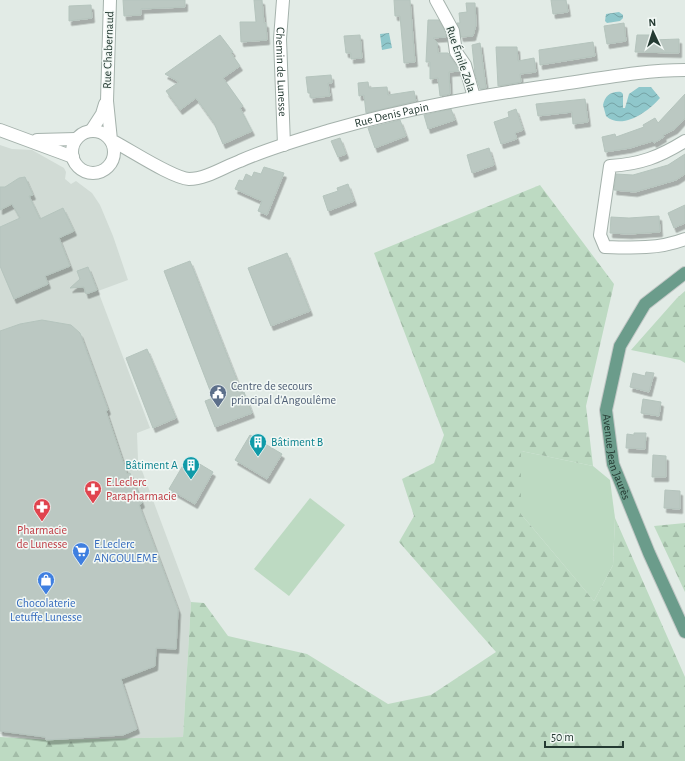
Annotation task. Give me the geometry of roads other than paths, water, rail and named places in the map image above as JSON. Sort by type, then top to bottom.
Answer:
[{"type":"main road","name":"Avenue Jean Jaurès","points":[[685,273],[645,304],[620,346],[606,410],[613,464],[649,553],[685,632]]},
{"type":"street","name":"Rue Chabernaud","points":[[106,101],[110,0]]},
{"type":"street","name":"Chemin de Lunesse","points":[[283,0],[280,24],[284,145]]},
{"type":"street","name":"Rue Émile Zola","points":[[440,1],[453,32],[456,52],[465,65],[474,97]]},
{"type":"street","name":"Rue Denis Papin","points":[[111,140],[175,175],[190,179],[203,177],[240,160],[284,145],[357,123],[474,97],[642,73],[685,70]]},
{"type":"street","points":[[92,131],[102,114],[106,101]]},
{"type":"street","points":[[106,101],[111,140],[114,146],[113,159],[105,170],[92,173],[80,168],[73,157],[72,151],[76,140],[86,132],[92,131],[103,133],[111,140]]},
{"type":"street","points":[[0,130],[73,157]]},
{"type":"street","points":[[28,140],[76,140]]},
{"type":"street","points":[[685,141],[662,155],[629,165],[610,166],[600,235],[605,247],[650,248],[670,245],[685,239]]},
{"type":"street","points":[[113,159],[134,152]]},
{"type":"water","points":[[619,12],[623,15],[623,18],[620,21],[607,23],[605,21],[606,14]]},
{"type":"water","points":[[389,33],[392,48],[382,50],[380,34]]},
{"type":"water","points":[[639,87],[651,87],[660,98],[635,118],[620,121],[612,120],[606,116],[603,105],[605,99],[611,93],[621,92],[623,94],[623,108],[625,108],[629,94]]},
{"type":"place","name":"Centre de secours principal d'Angoulême","points":[[218,408]]},
{"type":"place","name":"Bâtiment B","points":[[258,457]]},
{"type":"place","name":"Bâtiment A","points":[[191,480]]},
{"type":"place","name":"E.Leclerc Parapharmacie","points":[[93,504]]},
{"type":"place","name":"Pharmacie de Lunesse","points":[[42,522]]},
{"type":"place","name":"E.Leclerc ANGOULEME","points":[[81,566]]},
{"type":"place","name":"Chocolaterie Letuffe Lunesse","points":[[46,595]]}]
